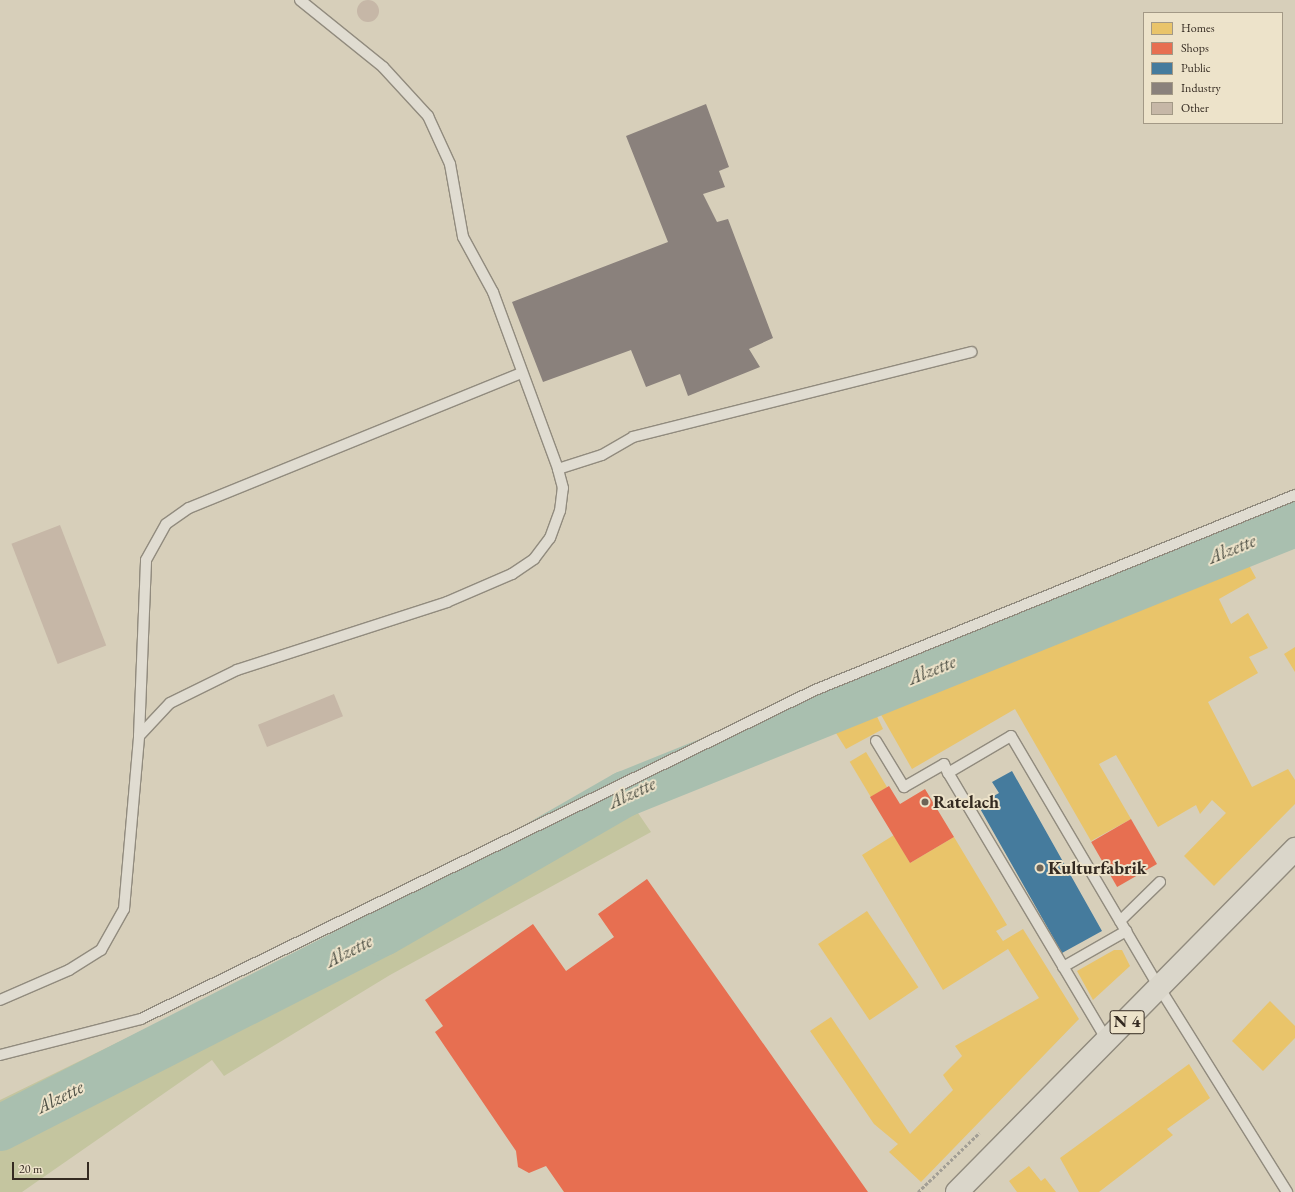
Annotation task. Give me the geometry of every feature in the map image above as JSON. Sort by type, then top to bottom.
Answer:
[{"type":"main road","name":"N 4","points":[[957,1192],[1108,1042],[1295,849]]},
{"type":"lane","points":[[139,736],[170,703],[237,670],[447,602],[512,574],[534,559],[550,538],[560,511],[563,488],[558,469],[521,372],[493,292],[463,237],[450,164],[428,116],[383,67],[300,0]]},
{"type":"lane","points":[[558,469],[602,455],[633,437],[972,352]]},
{"type":"lane","points":[[0,1000],[69,970],[101,950],[124,909],[139,736],[146,560],[166,524],[189,508],[521,372]]},
{"type":"lane","points":[[0,1055],[141,1019],[815,690],[1295,495]]},
{"type":"lane","points":[[948,773],[1011,736],[1126,931],[1287,1192]]},
{"type":"lane","points":[[876,741],[904,788],[944,764],[1108,1042]]},
{"type":"lane","points":[[1120,921],[1160,882]]},
{"type":"lane","points":[[1063,967],[1126,931]]},
{"type":"green space","points":[[625,794],[651,832],[390,975],[224,1076],[212,1060],[22,1192],[0,1192],[0,1100]]},
{"type":"building: Homes","points":[[1244,556],[1256,578],[1219,599],[1231,624],[1248,613],[1268,648],[1249,657],[1258,673],[1208,702],[1252,787],[1288,769],[1295,780],[1295,804],[1214,886],[1184,856],[1226,813],[1212,800],[1200,814],[1196,805],[1158,827],[1116,755],[1099,764],[1131,819],[1091,841],[1015,709],[912,769],[876,706],[1056,632],[1091,624],[1145,604]]},
{"type":"building: Homes","points":[[1295,647],[1295,672],[1284,654]]},
{"type":"building: Homes","points":[[872,706],[883,729],[846,749],[829,722]]},
{"type":"building: Homes","points":[[866,752],[887,787],[871,797],[850,762]]},
{"type":"building: Homes","points":[[894,835],[910,863],[954,837],[1007,925],[996,931],[1003,941],[1023,929],[1079,1019],[921,1182],[889,1152],[898,1144],[874,1124],[810,1031],[831,1017],[910,1134],[953,1090],[943,1075],[962,1056],[955,1046],[1039,998],[1008,949],[943,990],[862,855]]},
{"type":"building: Homes","points":[[867,911],[918,987],[870,1020],[818,944]]},
{"type":"building: Homes","points":[[1114,950],[1122,950],[1130,966],[1093,1000],[1077,971]]},
{"type":"building: Homes","points":[[1270,1001],[1295,1026],[1295,1038],[1263,1071],[1232,1041]]},
{"type":"building: Homes","points":[[1189,1064],[1210,1098],[1167,1129],[1173,1135],[1099,1192],[1079,1192],[1060,1158]]},
{"type":"building: Homes","points":[[1029,1166],[1041,1181],[1045,1178],[1056,1192],[1017,1192],[1009,1181]]},
{"type":"building: Shops","points":[[889,786],[900,804],[925,789],[954,837],[910,863],[870,797]]},
{"type":"building: Shops","points":[[1131,819],[1157,864],[1117,887],[1091,842]]},
{"type":"building: Shops","points":[[647,879],[868,1192],[564,1192],[546,1166],[529,1173],[518,1167],[516,1151],[435,1032],[443,1026],[425,1000],[533,924],[566,971],[614,937],[598,914]]},
{"type":"building: Public","name":"Kulturfabrik","points":[[1012,771],[1102,931],[1062,953],[978,805],[999,793],[992,782]]},
{"type":"building: Industry","points":[[706,104],[729,167],[719,171],[725,187],[703,194],[717,222],[728,219],[773,338],[749,349],[760,367],[688,396],[680,374],[646,387],[631,350],[543,382],[512,302],[668,242],[626,136]]},
{"type":"building: Other","points":[[368,0],[376,3],[379,11],[376,19],[368,22],[360,19],[357,11],[360,3]]},
{"type":"building: Other","points":[[60,525],[106,645],[58,664],[11,544]]},
{"type":"building: Other","points":[[334,694],[343,716],[267,747],[258,725]]},
{"type":"waterway","name":"Alzette","points":[[0,1128],[383,933],[625,794],[1295,524]]},
{"type":"place","name":"Ratelach","points":[[925,802]]},
{"type":"place","name":"Kulturfabrik","points":[[1040,868]]}]
